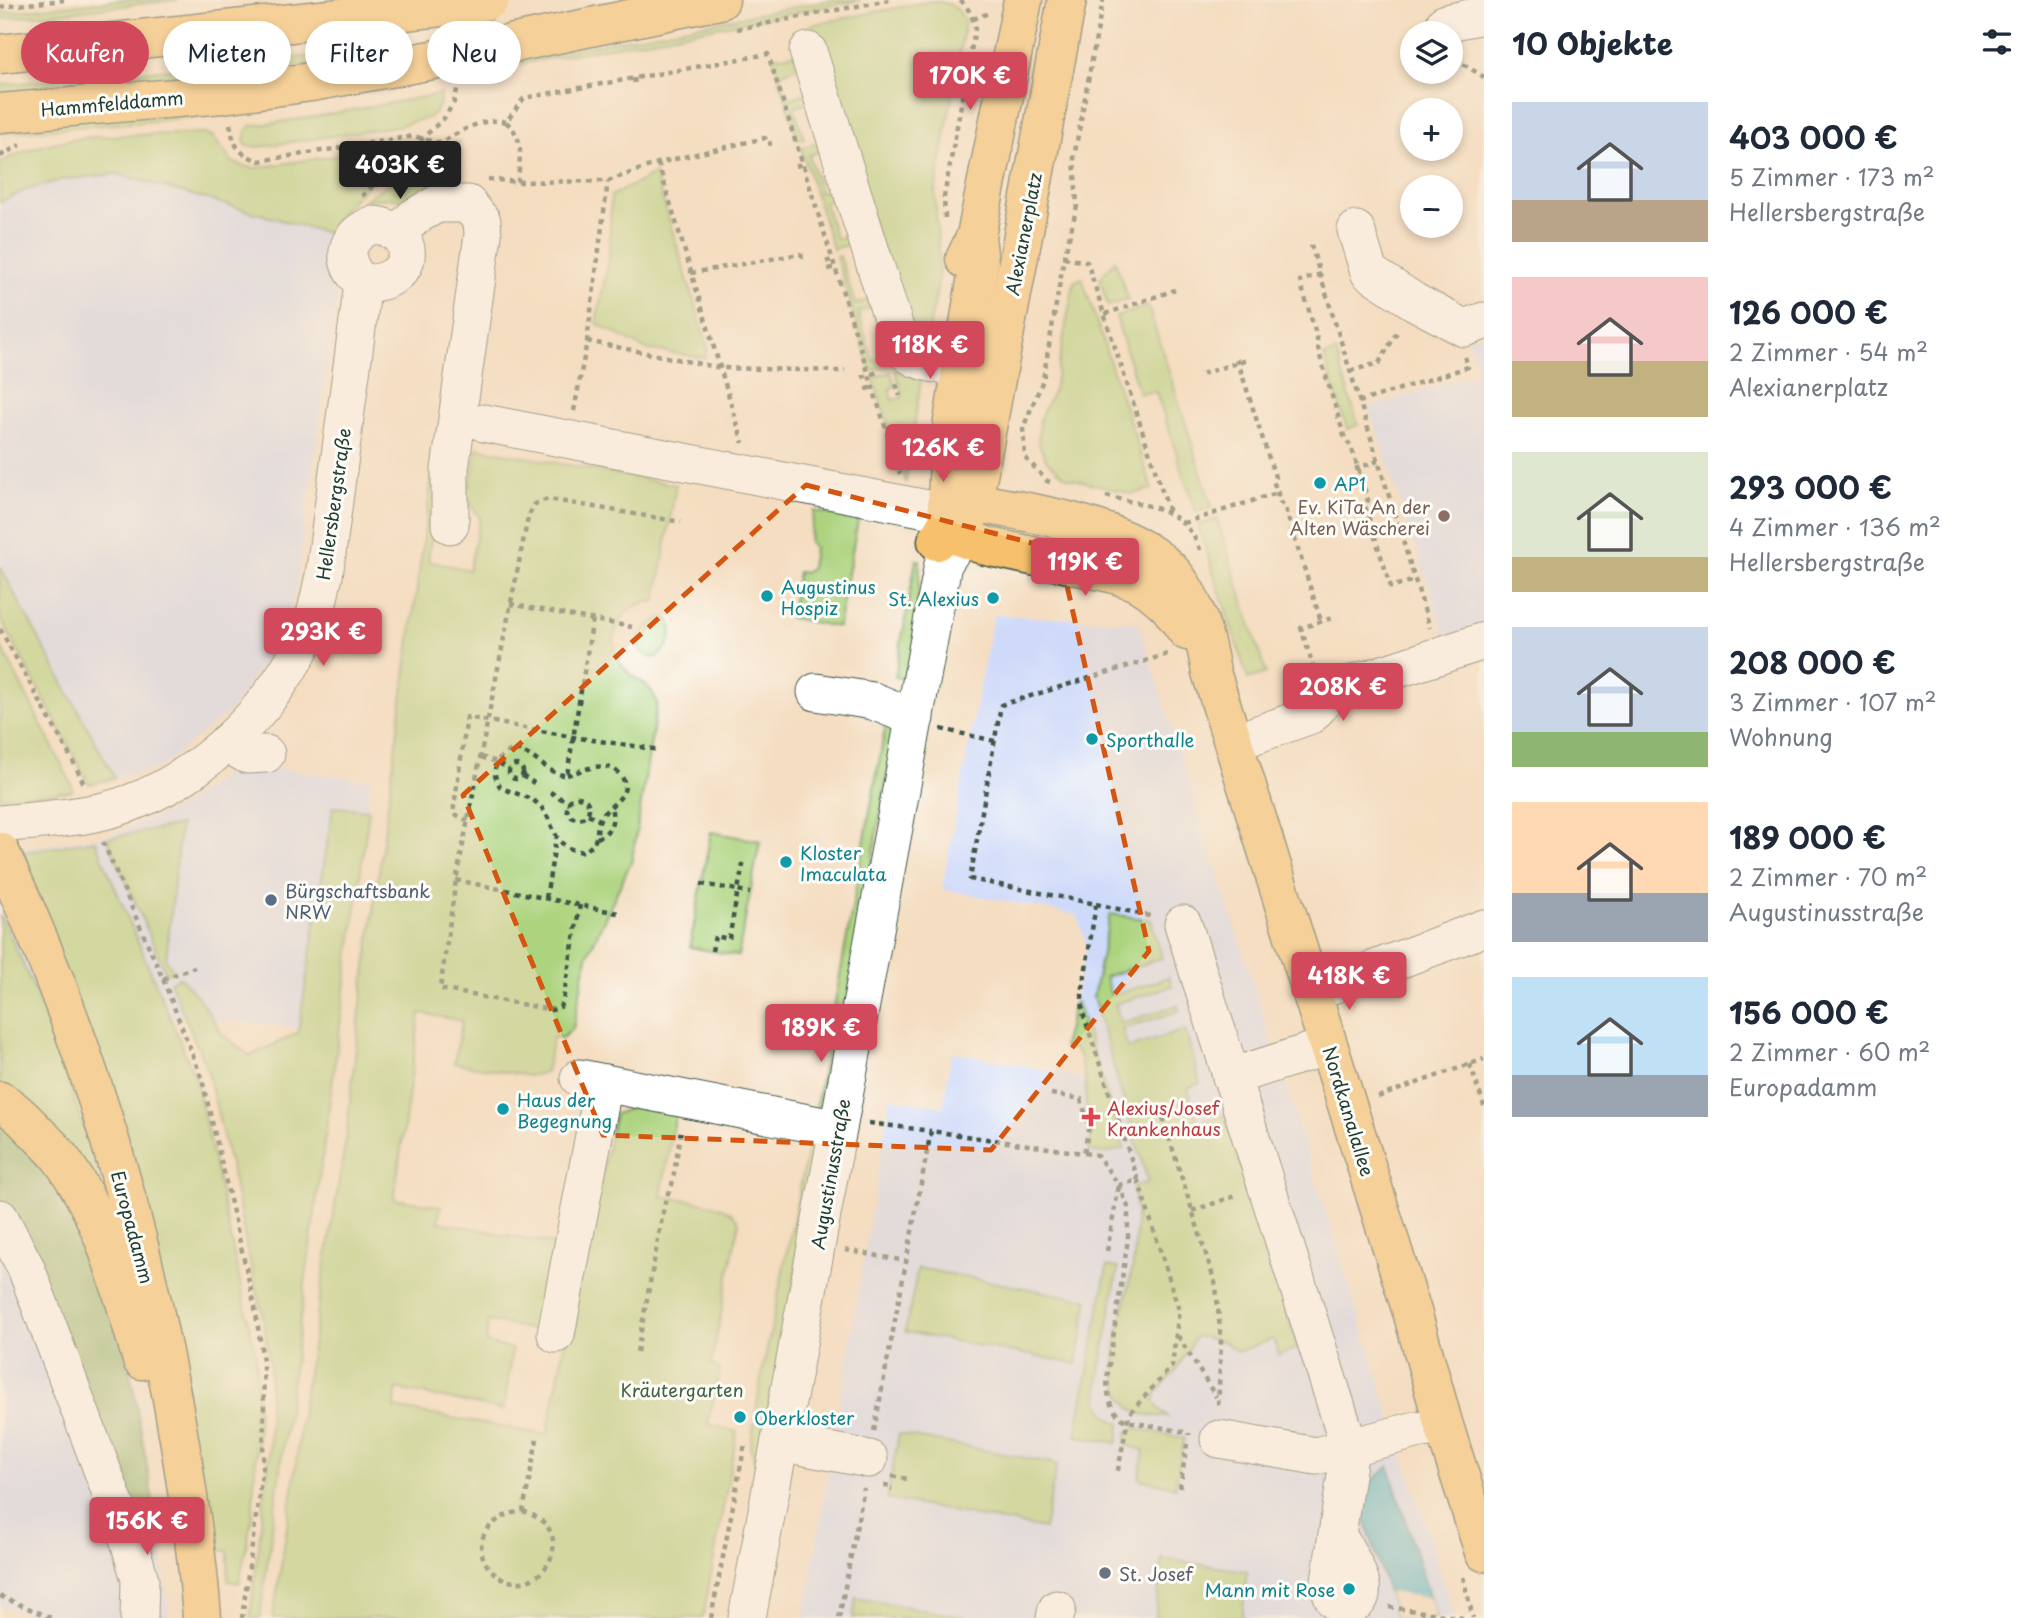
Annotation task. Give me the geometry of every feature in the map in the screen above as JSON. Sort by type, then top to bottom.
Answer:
[{"type":"main road","name":"Hammfelddamm","points":[[521,42],[720,0]]},
{"type":"main road","name":"Alexianerplatz","points":[[942,525],[932,456],[965,257],[961,229],[1023,0]]},
{"type":"main road","name":"Alexianerplatz","points":[[942,525],[1067,0]]},
{"type":"main road","points":[[0,54],[475,3]]},
{"type":"main road","name":"Hammfelddamm","points":[[0,113],[223,94],[427,70]]},
{"type":"main road","name":"Alexianerplatz","points":[[942,525],[947,502],[953,421],[979,262],[961,229]]},
{"type":"main road","name":"Nordkanalallee","points":[[942,525],[986,546],[1115,574],[1137,582],[1168,605],[1211,672],[1413,1315],[1444,1426],[1484,1552]]},
{"type":"main road","name":"Europadamm","points":[[3,871],[94,1134],[111,1193],[137,1299],[152,1390],[177,1490],[202,1618]]},
{"type":"main road","name":"Europadamm","points":[[3,871],[70,1023],[102,1115],[152,1297],[171,1391],[184,1618]]},
{"type":"main road","points":[[0,1101],[58,1155],[98,1224],[113,1262],[152,1390]]},
{"type":"street","points":[[1456,21],[1484,16]]},
{"type":"street","points":[[808,51],[900,344],[911,357],[945,366]]},
{"type":"street","points":[[398,234],[414,217],[437,204],[496,191]]},
{"type":"street","points":[[450,525],[450,469],[483,235],[482,221],[496,191]]},
{"type":"street","points":[[372,225],[387,226],[398,234],[405,245],[406,282],[363,283],[349,264],[350,242],[359,231],[372,225]]},
{"type":"street","points":[[1356,230],[1369,272],[1415,302],[1474,324]]},
{"type":"street","name":"Hellersbergstraße","points":[[0,824],[97,813],[135,800],[173,782],[226,743],[243,729],[273,695],[295,659],[313,621],[324,576],[363,283]]},
{"type":"street","points":[[484,423],[753,474],[942,525]]},
{"type":"street","name":"Augustinusstraße","points":[[747,1618],[762,1443],[817,1245],[915,718],[942,525]]},
{"type":"street","points":[[1233,743],[1311,715],[1334,690],[1484,641]]},
{"type":"street","points":[[816,692],[873,701],[915,718]]},
{"type":"street","points":[[226,743],[247,755],[266,754]]},
{"type":"street","points":[[1182,924],[1350,1448],[1338,1536]]},
{"type":"street","points":[[1311,993],[1484,928]]},
{"type":"street","points":[[1231,1077],[1328,1046]]},
{"type":"street","points":[[556,1334],[591,1080],[687,1099],[839,1123]]},
{"type":"street","points":[[0,1218],[26,1268],[129,1541],[141,1580],[139,1618]]},
{"type":"street","points":[[1219,1438],[1316,1456],[1416,1430],[1444,1426]]},
{"type":"street","points":[[762,1443],[869,1459]]},
{"type":"path","points":[[0,7],[64,0]]},
{"type":"path","points":[[960,0],[967,6],[975,29],[944,197],[961,229]]},
{"type":"path","points":[[1059,484],[1047,481],[1026,457],[1023,428],[1043,380],[1064,258],[1077,206],[1074,157],[1103,0]]},
{"type":"path","points":[[506,122],[524,98],[768,54],[903,483],[942,525]]},
{"type":"path","points":[[719,63],[720,69]]},
{"type":"path","points":[[1463,64],[1484,77]]},
{"type":"path","points":[[634,78],[635,85]]},
{"type":"path","points":[[360,198],[445,117],[454,102],[455,84]]},
{"type":"path","points":[[555,91],[557,98]]},
{"type":"path","points":[[230,120],[234,143],[244,156],[259,161],[414,136],[441,142],[485,121],[506,122],[514,129],[520,141],[496,191]]},
{"type":"path","points":[[496,191],[608,181],[658,163],[765,138],[768,144],[772,143]]},
{"type":"path","points":[[791,150],[797,145]]},
{"type":"path","points":[[658,163],[753,474]]},
{"type":"path","points":[[796,166],[803,164]]},
{"type":"path","points":[[569,439],[587,341],[608,181]]},
{"type":"path","points":[[1311,245],[1439,656]]},
{"type":"path","points":[[691,273],[800,254],[808,255]]},
{"type":"path","points":[[1064,258],[1087,262],[1169,513],[1097,494]]},
{"type":"path","points":[[826,262],[833,259]]},
{"type":"path","points":[[828,269],[836,267]]},
{"type":"path","points":[[1321,274],[1300,281],[1341,427],[1351,446],[1368,500],[1365,506],[1391,587],[1415,580]]},
{"type":"path","points":[[1105,314],[1175,290]]},
{"type":"path","points":[[1350,371],[1379,363],[1415,302]]},
{"type":"path","points":[[1359,402],[1468,367],[1459,337],[1474,324]]},
{"type":"path","points":[[587,341],[721,368],[841,370]]},
{"type":"path","points":[[1202,374],[1249,359]]},
{"type":"path","points":[[1238,361],[1275,477],[1273,481],[1279,492],[1280,502],[1284,505],[1321,621]]},
{"type":"path","points":[[866,389],[873,387]]},
{"type":"path","points":[[1356,468],[1378,461]]},
{"type":"path","points":[[1184,523],[1279,492]]},
{"type":"path","points":[[580,905],[564,1000],[560,1007],[552,1010],[440,989],[456,880],[528,517],[535,504],[548,499],[681,522]]},
{"type":"path","points":[[510,604],[632,627]]},
{"type":"path","points":[[567,775],[593,618]]},
{"type":"path","points":[[1315,672],[1301,628],[1332,618]]},
{"type":"path","points":[[0,629],[75,765],[97,813],[103,842],[163,979],[202,1079],[255,1307],[263,1360],[263,1466],[242,1618]]},
{"type":"path","points":[[1158,657],[1002,705],[970,879],[1182,924]]},
{"type":"path","points":[[468,821],[453,813],[467,718],[660,750]]},
{"type":"path","points":[[915,718],[943,730],[995,741]]},
{"type":"path","points":[[510,751],[522,751],[559,776],[567,775],[601,765],[611,767],[624,780],[625,789],[621,797],[600,820],[597,838],[592,847],[585,851],[576,851],[556,838],[546,813],[538,804],[500,787],[495,770],[502,755],[510,751]]},
{"type":"path","points":[[481,757],[509,769],[513,766],[521,768],[522,776],[534,783]]},
{"type":"path","points":[[550,792],[569,803]]},
{"type":"path","points":[[576,798],[583,799],[589,807],[588,814],[582,818],[572,817],[568,811],[569,803],[576,798]]},
{"type":"path","points":[[597,838],[606,834],[612,826],[614,817],[611,807]]},
{"type":"path","points":[[588,814],[600,820]]},
{"type":"path","points":[[546,898],[556,838]]},
{"type":"path","points":[[712,951],[715,936],[729,939],[744,860]]},
{"type":"path","points":[[456,880],[618,913]]},
{"type":"path","points":[[701,884],[750,893]]},
{"type":"path","points":[[1096,904],[1082,994],[1083,1013],[1179,1310],[1172,1366],[1129,1414],[1117,1475]]},
{"type":"path","points":[[163,979],[195,968]]},
{"type":"path","points":[[1348,1108],[1484,1059]]},
{"type":"path","points":[[1470,1064],[1484,1106]]},
{"type":"path","points":[[1051,1094],[1081,1099],[1089,1126],[1084,1153]]},
{"type":"path","points":[[637,1352],[687,1099]]},
{"type":"path","points":[[1163,1118],[1216,1286],[1221,1341],[1217,1397],[1219,1438]]},
{"type":"path","points":[[839,1123],[931,1131],[1097,1155],[1119,1185],[1128,1207],[1128,1239],[1107,1379],[1112,1408],[1120,1418],[1127,1421],[1189,1433],[1180,1488]]},
{"type":"path","points":[[839,1618],[931,1131]]},
{"type":"path","points":[[1119,1185],[1138,1180]]},
{"type":"path","points":[[1107,1251],[1119,1185]]},
{"type":"path","points":[[1192,1211],[1235,1196]]},
{"type":"path","points":[[817,1245],[906,1261]]},
{"type":"path","points":[[1177,1335],[1217,1397]]},
{"type":"path","points":[[523,1511],[538,1434]]},
{"type":"path","points":[[711,1618],[762,1443]]},
{"type":"path","points":[[523,1511],[544,1522],[550,1530],[552,1551],[542,1573],[533,1580],[511,1583],[498,1576],[486,1564],[481,1551],[482,1539],[496,1520],[509,1513],[523,1511]]},
{"type":"path","points":[[237,1588],[246,1589]]},
{"type":"path","points":[[0,1596],[51,1618]]},
{"type":"path","points":[[1392,1606],[1464,1618]]},
{"type":"highlighted area","points":[[806,485],[1059,550],[1149,951],[991,1150],[603,1135],[463,795]]},
{"type":"shaded area","points":[[117,174],[327,233],[323,266],[328,269],[337,297],[295,594],[270,654],[231,710],[159,768],[115,778],[0,567],[0,202],[26,190],[61,180]]},
{"type":"shaded area","name":"Ev. KiTa An der Alten Wäscherei","points":[[1484,333],[1484,623],[1445,636],[1369,408],[1478,373],[1467,339]]},
{"type":"shaded area","name":"Alexius/Josef Krankenhaus","points":[[993,615],[1138,622],[1455,1618],[804,1618],[890,1098],[943,1107],[952,1052],[1085,1078],[1079,1055],[1074,1049],[1063,1047],[1087,946],[1077,915],[942,889]]},
{"type":"shaded area","points":[[240,764],[371,780],[332,1031],[22,1001],[79,1149],[136,1390],[161,1546],[169,1618],[39,1618],[0,1605],[0,852],[108,835],[178,808]]},
{"type":"green space","points":[[119,0],[178,0],[0,19],[0,13]]},
{"type":"green space","points":[[831,0],[861,0],[521,64],[521,59]]},
{"type":"green space","points":[[931,1],[952,6],[960,12],[965,22],[935,193],[938,284],[925,349],[909,337],[810,25]]},
{"type":"green space","points":[[795,54],[796,68],[780,74],[788,99],[807,93],[809,102],[794,108],[804,138],[798,140],[773,57]]},
{"type":"green space","points":[[305,57],[305,65],[291,67],[291,58]]},
{"type":"green space","points":[[163,70],[163,84],[199,84],[0,100],[0,85],[149,84],[149,71]]},
{"type":"green space","points":[[427,76],[427,82],[268,108],[154,121],[0,133],[0,128],[359,84],[413,84],[413,77]]},
{"type":"green space","points":[[441,94],[439,106],[428,118],[397,126],[259,147],[247,146],[244,141],[246,131],[251,126]]},
{"type":"green space","points":[[201,133],[212,136],[232,162],[255,168],[412,144],[355,197],[327,233],[117,174],[61,180],[26,190],[0,202],[0,163],[23,152],[72,140],[98,137]]},
{"type":"green space","points":[[459,141],[445,190],[412,203],[392,198],[364,200],[432,154]]},
{"type":"green space","points":[[822,142],[824,150],[809,155],[820,192],[836,188],[839,196],[824,202],[836,239],[851,234],[854,243],[833,249],[801,148]]},
{"type":"green space","points":[[655,174],[708,347],[705,358],[645,349],[596,323],[609,259],[611,196]]},
{"type":"green space","points":[[840,256],[855,304],[871,299],[874,307],[858,312],[873,361],[890,356],[892,364],[871,371],[836,257]]},
{"type":"green space","points":[[1115,260],[1128,299],[1108,306],[1100,279]]},
{"type":"green space","points":[[1082,278],[1152,489],[1132,494],[1066,477],[1047,461],[1038,443],[1040,418],[1054,390],[1074,282]]},
{"type":"green space","points":[[1148,306],[1212,507],[1196,512],[1156,392],[1139,393],[1116,317]]},
{"type":"green space","points":[[1336,352],[1358,425],[1347,429],[1324,356]]},
{"type":"green space","points":[[895,370],[918,375],[921,379],[906,483],[873,378],[891,372],[895,387],[889,389],[892,400],[903,397]]},
{"type":"green space","name":"Kräutergarten","points":[[436,446],[445,446],[428,561],[469,570],[480,518],[455,481],[456,471],[470,486],[477,448],[676,485],[656,601],[642,603],[631,609],[615,632],[618,660],[650,690],[657,703],[632,860],[587,956],[573,1028],[562,1038],[553,1037],[546,1072],[529,1076],[454,1063],[462,1021],[420,1013],[394,1199],[441,1206],[438,1222],[573,1247],[556,1334],[488,1321],[486,1343],[512,1349],[504,1410],[397,1389],[394,1408],[547,1435],[615,1114],[640,1105],[676,1112],[661,1196],[716,1206],[734,1215],[739,1222],[711,1365],[720,1369],[708,1424],[737,1432],[703,1618],[273,1618],[294,1482],[302,1408],[346,1138],[360,1012]]},
{"type":"green space","points":[[814,511],[858,520],[838,627],[790,618],[798,572],[805,573],[811,568],[814,548],[809,542]]},
{"type":"green space","points":[[1217,519],[1266,673],[1248,679],[1198,525]]},
{"type":"green space","points":[[916,560],[920,560],[917,619],[909,680],[895,677]]},
{"type":"green space","points":[[0,567],[115,778],[89,784],[0,617]]},
{"type":"green space","points":[[662,618],[669,620],[671,637],[664,651],[655,658],[640,650],[639,638],[648,626]]},
{"type":"green space","points":[[0,644],[72,785],[72,791],[0,798]]},
{"type":"green space","points":[[887,718],[895,728],[829,1114],[815,1112]]},
{"type":"green space","points":[[333,807],[369,810],[260,1618],[250,1618],[269,1456],[270,1368],[262,1311],[207,1069],[170,982],[180,977],[199,998],[223,1035],[250,1056],[298,1033]]},
{"type":"green space","points":[[180,825],[166,960],[174,970],[166,973],[107,838]]},
{"type":"green space","points":[[711,832],[760,841],[738,956],[690,947]]},
{"type":"green space","points":[[95,840],[196,1079],[256,1356],[258,1426],[252,1517],[239,1583],[228,1581],[228,1551],[211,1549],[14,854]]},
{"type":"green space","points":[[1110,914],[1151,920],[1162,958],[1105,977],[1111,996],[1169,977],[1172,986],[1115,1004],[1121,1023],[1178,1005],[1179,1011],[1122,1029],[1128,1048],[1185,1030],[1200,1083],[1188,1088],[1198,1123],[1225,1115],[1298,1348],[1279,1355],[1273,1339],[1237,1352],[1225,1342],[1196,1336],[1154,1401],[1168,1417],[1146,1415],[1132,1409],[1119,1390],[1116,1372],[1118,1333],[1134,1257],[1136,1213],[1133,1187],[1148,1182],[1093,997]]},
{"type":"green space","points":[[0,915],[45,1018],[106,1198],[0,1090]]},
{"type":"green space","points":[[1077,1002],[1124,1149],[1103,1153],[1089,1151],[1093,1126],[1086,1106],[1085,1079],[1079,1055],[1074,1049],[1063,1047],[1074,1003]]},
{"type":"green space","points":[[0,1114],[64,1181],[107,1279],[134,1391],[161,1546],[140,1545],[0,1201]]},
{"type":"green space","points":[[811,1133],[818,1135],[761,1478],[750,1448],[762,1374]]},
{"type":"green space","points":[[1107,1266],[1118,1268],[1098,1390],[1105,1413],[1120,1424],[1118,1443],[1076,1436]]},
{"type":"green space","points":[[918,1268],[1088,1300],[1077,1364],[905,1332]]},
{"type":"green space","points":[[1132,1428],[1184,1438],[1175,1487],[1139,1479],[1144,1450],[1126,1445],[1127,1432]]},
{"type":"green space","points":[[899,1434],[1057,1464],[1044,1529],[887,1499]]},
{"type":"green space","points":[[1162,1559],[1247,1571],[1242,1618],[1155,1618]]},
{"type":"green space","points":[[856,1598],[968,1618],[853,1618]]},
{"type":"water","points":[[1389,1467],[1436,1618],[1396,1618],[1357,1493]]},
{"type":"pier","points":[[1388,1592],[1430,1598],[1436,1618],[1396,1618]]},
{"type":"place","name":"AP1","points":[[1320,483]]},
{"type":"place","name":"Ev. KiTa An der Alten Wäscherei","points":[[1444,516]]},
{"type":"place","name":"Augustinus Hospiz","points":[[767,596]]},
{"type":"place","name":"St. Alexius","points":[[993,598]]},
{"type":"place","name":"Sporthalle","points":[[1092,739]]},
{"type":"place","name":"Kloster Imaculata","points":[[786,862]]},
{"type":"place","name":"Bürgschaftsbank NRW","points":[[271,900]]},
{"type":"place","name":"Haus der Begegnung","points":[[503,1109]]},
{"type":"place","name":"Alexius/Josef Krankenhaus","points":[[1091,1117]]},
{"type":"place","name":"Oberkloster","points":[[740,1417]]},
{"type":"place","name":"St. Josef","points":[[1105,1573]]},
{"type":"place","name":"Mann mit Rose","points":[[1349,1589]]}]
